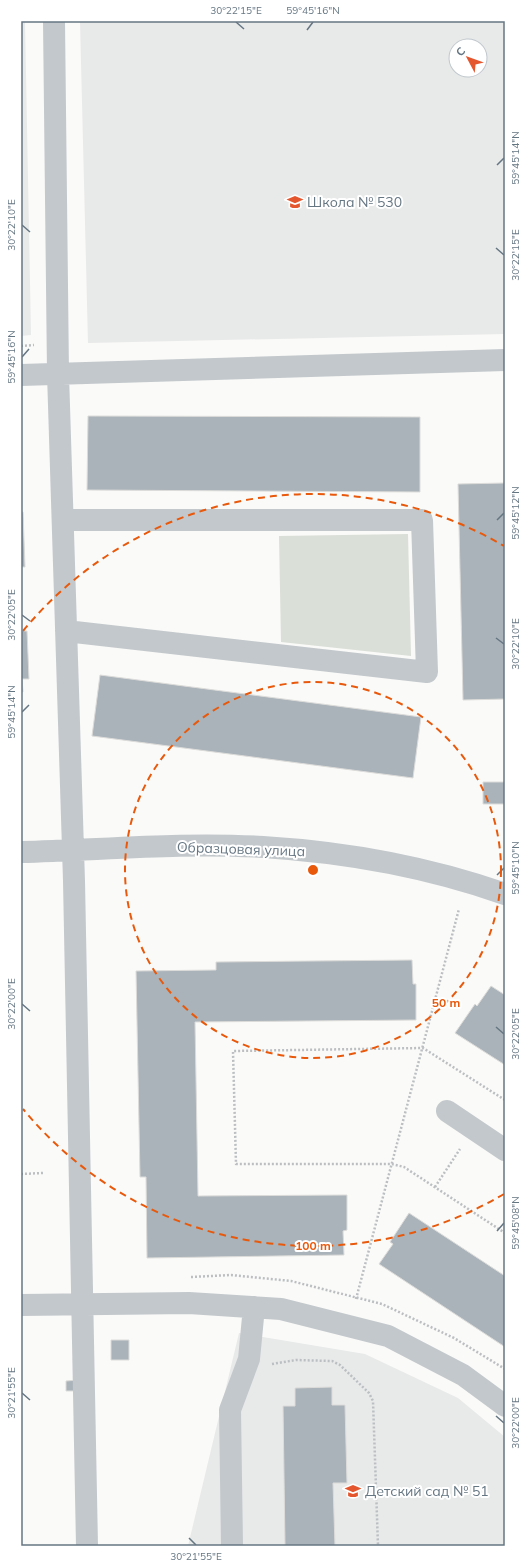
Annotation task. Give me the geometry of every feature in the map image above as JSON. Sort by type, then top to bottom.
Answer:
[{"type":"street","points":[[54,21],[58,374],[73,851],[83,1304],[86,1546]]},
{"type":"street","points":[[21,375],[505,360]]},
{"type":"street","points":[[63,520],[422,520],[427,672],[66,631]]},
{"type":"street","name":"Образцовая улица","points":[[21,852],[202,846],[262,847],[320,852],[381,862],[441,875],[505,894]]},
{"type":"street","points":[[447,1112],[505,1150]]},
{"type":"street","points":[[21,1305],[189,1303],[281,1309],[388,1336],[463,1375],[505,1406]]},
{"type":"street","points":[[232,1546],[230,1410],[248,1359],[254,1307]]},
{"type":"path","points":[[21,346],[41,345]]},
{"type":"path","points":[[349,1326],[459,909]]},
{"type":"path","points":[[505,1100],[423,1048],[233,1051],[236,1164],[392,1164],[404,1167],[505,1233]]},
{"type":"path","points":[[435,1187],[474,1129]]},
{"type":"path","points":[[21,1174],[43,1174]]},
{"type":"path","points":[[248,1359],[254,1363],[271,1364],[296,1360],[332,1361],[340,1365],[369,1393],[373,1401],[378,1546]]},
{"type":"shaded area","points":[[21,21],[25,21],[31,335],[21,336]]},
{"type":"shaded area","name":"Школа № 530","points":[[80,21],[505,21],[505,334],[88,343]]},
{"type":"shaded area","points":[[408,534],[411,656],[281,642],[279,536]]},
{"type":"shaded area","name":"Детский сад № 51","points":[[239,1333],[365,1354],[458,1398],[505,1437],[505,1546],[188,1546]]},
{"type":"building","points":[[88,416],[420,417],[420,492],[87,490]]},
{"type":"building","points":[[505,483],[505,699],[463,700],[458,484]]},
{"type":"building","points":[[21,512],[23,512],[25,567],[21,567]]},
{"type":"building","points":[[21,631],[27,631],[29,679],[22,679],[23,692],[21,692]]},
{"type":"building","points":[[100,675],[421,717],[413,778],[92,736]]},
{"type":"building","points":[[483,782],[505,782],[505,804],[483,804]]},
{"type":"building","points":[[412,960],[413,984],[416,984],[416,1020],[195,1022],[198,1196],[347,1195],[347,1230],[343,1231],[344,1255],[147,1258],[146,1177],[140,1177],[136,971],[216,970],[216,962]]},
{"type":"building","points":[[491,986],[505,995],[505,1065],[455,1033],[475,1004],[477,1006]]},
{"type":"building","points":[[409,1213],[505,1276],[505,1347],[379,1264],[393,1244],[390,1242]]},
{"type":"building","points":[[111,1340],[129,1340],[129,1360],[111,1360]]},
{"type":"building","points":[[79,1380],[79,1391],[66,1391],[66,1381]]},
{"type":"building","points":[[332,1387],[332,1405],[345,1405],[347,1483],[333,1483],[335,1546],[285,1546],[283,1406],[295,1406],[295,1388]]},
{"type":"place","name":"Школа № 530","points":[[295,202]]},
{"type":"place","name":"Детский сад № 51","points":[[353,1491]]}]
